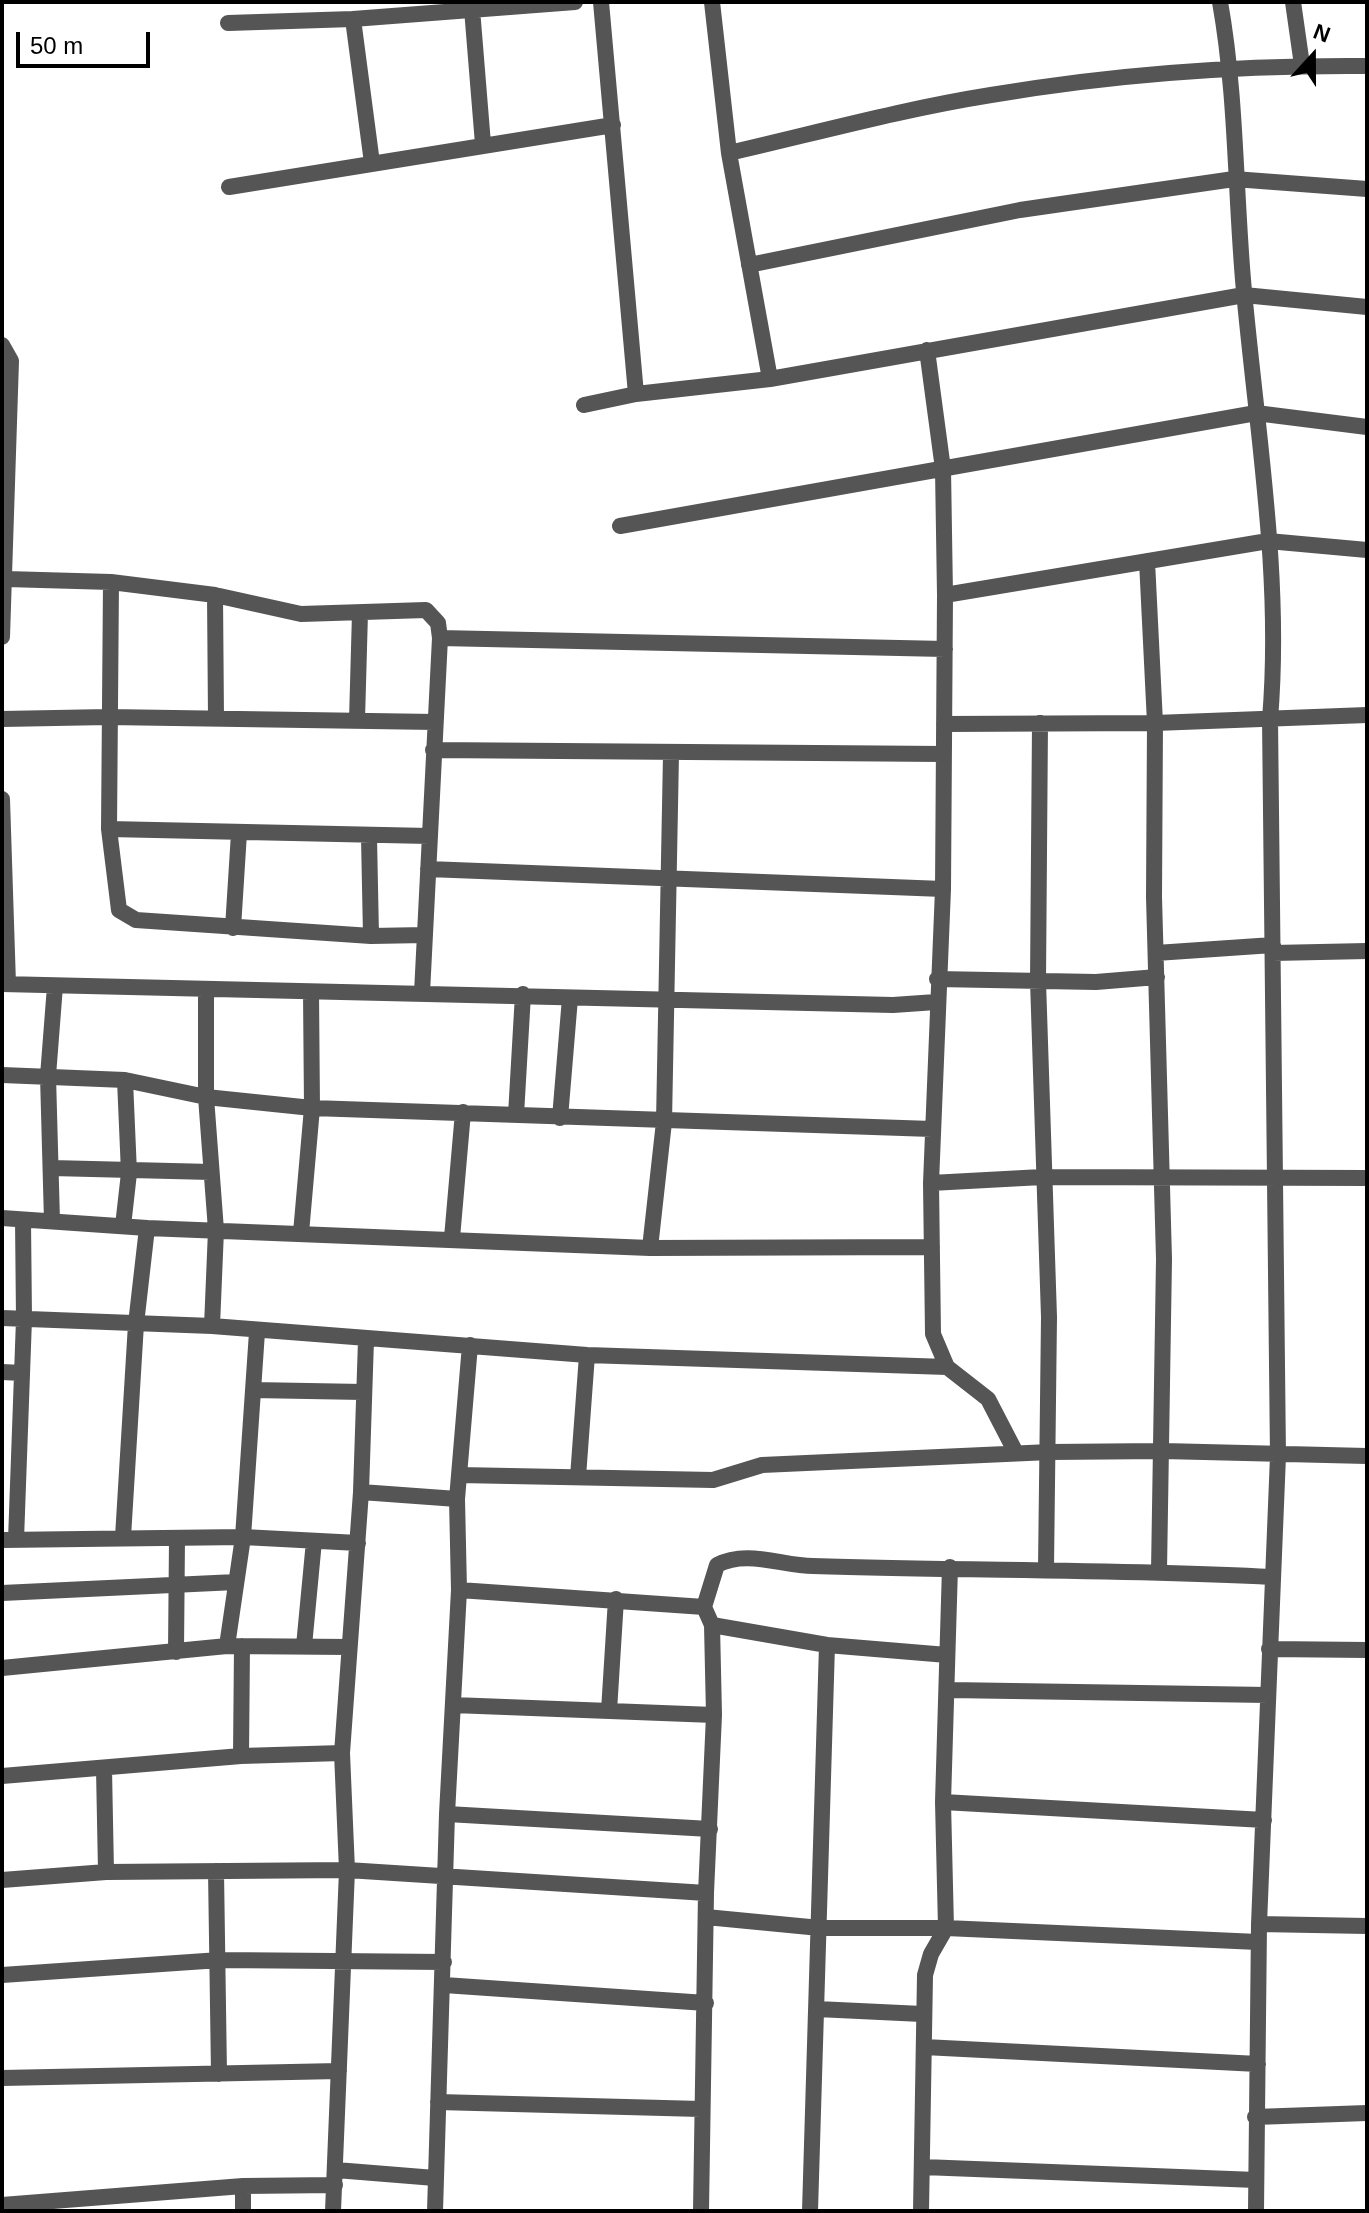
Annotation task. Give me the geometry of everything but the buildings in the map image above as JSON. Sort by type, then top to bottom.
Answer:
[{"type":"street","points":[[228,23],[353,19],[575,2]]},
{"type":"street","points":[[601,2],[636,394]]},
{"type":"street","points":[[712,2],[729,153],[770,379]]},
{"type":"street","points":[[1220,2],[1232,70],[1234,179],[1268,541],[1274,677],[1270,719],[1278,1456],[1258,1942],[1256,2211]]},
{"type":"street","points":[[1293,2],[1302,65]]},
{"type":"street","points":[[472,9],[483,144]]},
{"type":"street","points":[[353,19],[372,163]]},
{"type":"street","points":[[729,153],[988,95],[1068,83],[1302,65],[1367,66]]},
{"type":"street","points":[[229,187],[613,125]]},
{"type":"street","points":[[749,265],[1020,210],[1234,179],[1367,189]]},
{"type":"street","points":[[584,405],[636,394],[770,379],[1244,295],[1367,307]]},
{"type":"street","points":[[2,345],[11,361],[2,637]]},
{"type":"street","points":[[927,350],[943,469],[945,595],[943,889],[931,1183],[933,1334],[947,1367],[988,1399],[1016,1453]]},
{"type":"street","points":[[620,526],[1256,413],[1367,427]]},
{"type":"street","points":[[945,595],[1268,541],[1367,550]]},
{"type":"street","points":[[1147,561],[1155,723],[1156,953],[1162,1176],[1163,1451],[1159,1571]]},
{"type":"street","points":[[6,579],[111,582],[215,595],[301,614],[426,610],[438,623],[440,638],[422,993]]},
{"type":"street","points":[[111,582],[109,829],[116,900],[124,915],[136,920],[233,928],[371,936],[425,935]]},
{"type":"street","points":[[215,595],[216,718]]},
{"type":"street","points":[[357,720],[360,613]]},
{"type":"street","points":[[440,638],[945,649]]},
{"type":"street","points":[[944,724],[1155,723],[1367,715]]},
{"type":"street","points":[[2,719],[108,717],[435,722]]},
{"type":"street","points":[[1040,723],[1038,981],[1042,1177],[1049,1317],[1050,1452],[1046,1568]]},
{"type":"street","points":[[433,750],[943,754]]},
{"type":"street","points":[[650,1248],[664,1122],[671,754]]},
{"type":"street","points":[[2,799],[5,984],[893,1005],[936,1002]]},
{"type":"street","points":[[109,829],[429,836]]},
{"type":"street","points":[[233,928],[239,833]]},
{"type":"street","points":[[369,837],[371,936]]},
{"type":"street","points":[[428,869],[943,889]]},
{"type":"street","points":[[1156,953],[1273,949],[1367,951]]},
{"type":"street","points":[[937,979],[1096,982],[1157,977]]},
{"type":"street","points":[[52,1221],[48,1076],[55,986]]},
{"type":"street","points":[[206,989],[206,1097],[216,1230],[212,1326]]},
{"type":"street","points":[[301,1233],[312,1108],[311,992]]},
{"type":"street","points":[[516,1115],[523,994]]},
{"type":"street","points":[[560,1118],[570,998]]},
{"type":"street","points":[[2,1075],[125,1080],[206,1097],[312,1108],[932,1129]]},
{"type":"street","points":[[123,1226],[129,1173],[125,1080]]},
{"type":"street","points":[[452,1238],[463,1112]]},
{"type":"street","points":[[52,1168],[129,1173],[211,1172]]},
{"type":"street","points":[[931,1183],[1042,1177],[1367,1178]]},
{"type":"street","points":[[2,1218],[147,1228],[650,1248],[932,1247]]},
{"type":"street","points":[[23,1220],[22,1373],[9,1540],[243,1537],[358,1543]]},
{"type":"street","points":[[123,1537],[136,1324],[147,1228]]},
{"type":"street","points":[[2,1318],[212,1326],[257,1332],[587,1355],[947,1367]]},
{"type":"street","points":[[241,1756],[235,1646],[236,1582],[243,1537],[257,1332]]},
{"type":"street","points":[[333,2211],[347,1870],[342,1753],[361,1492],[366,1340]]},
{"type":"street","points":[[435,2211],[447,1814],[459,1590],[457,1499],[470,1345]]},
{"type":"street","points":[[578,1477],[587,1355]]},
{"type":"street","points":[[2,1372],[22,1373]]},
{"type":"street","points":[[253,1390],[363,1392]]},
{"type":"street","points":[[459,1475],[713,1480],[762,1465],[1050,1452],[1163,1451],[1367,1456]]},
{"type":"street","points":[[361,1492],[457,1499]]},
{"type":"street","points":[[176,1652],[177,1538]]},
{"type":"street","points":[[304,1646],[314,1541]]},
{"type":"street","points":[[701,2211],[706,1893],[714,1715],[712,1625],[704,1607],[717,1565],[728,1559],[751,1558],[809,1566],[1046,1568],[1271,1577]]},
{"type":"street","points":[[921,2211],[922,2014],[931,1954],[946,1928],[943,1802],[949,1690],[950,1567]]},
{"type":"street","points":[[2,1593],[236,1582]]},
{"type":"street","points":[[459,1590],[704,1607]]},
{"type":"street","points":[[609,1711],[616,1599]]},
{"type":"street","points":[[712,1625],[827,1645],[947,1655]]},
{"type":"street","points":[[810,2211],[827,1645]]},
{"type":"street","points":[[2,1668],[235,1646],[349,1647]]},
{"type":"street","points":[[1269,1649],[1367,1650]]},
{"type":"street","points":[[949,1690],[1268,1695]]},
{"type":"street","points":[[453,1705],[714,1715]]},
{"type":"street","points":[[2,1776],[241,1756],[342,1753]]},
{"type":"street","points":[[104,1769],[106,1872]]},
{"type":"street","points":[[943,1802],[1264,1820]]},
{"type":"street","points":[[447,1814],[710,1829]]},
{"type":"street","points":[[2,1880],[106,1872],[347,1870],[706,1893]]},
{"type":"street","points":[[216,1871],[220,1960],[219,2074]]},
{"type":"street","points":[[706,1917],[820,1928],[946,1928],[1258,1942]]},
{"type":"street","points":[[1259,1924],[1367,1926]]},
{"type":"street","points":[[2,1975],[220,1960],[444,1962]]},
{"type":"street","points":[[444,1985],[706,2003]]},
{"type":"street","points":[[817,2009],[922,2014]]},
{"type":"street","points":[[924,2047],[1258,2064]]},
{"type":"street","points":[[2,2078],[339,2071]]},
{"type":"street","points":[[438,2102],[701,2109]]},
{"type":"street","points":[[1255,2117],[1367,2113]]},
{"type":"street","points":[[923,2167],[1256,2180]]},
{"type":"street","points":[[2,2205],[335,2178],[435,2178]]},
{"type":"street","points":[[243,2186],[243,2211]]}]
